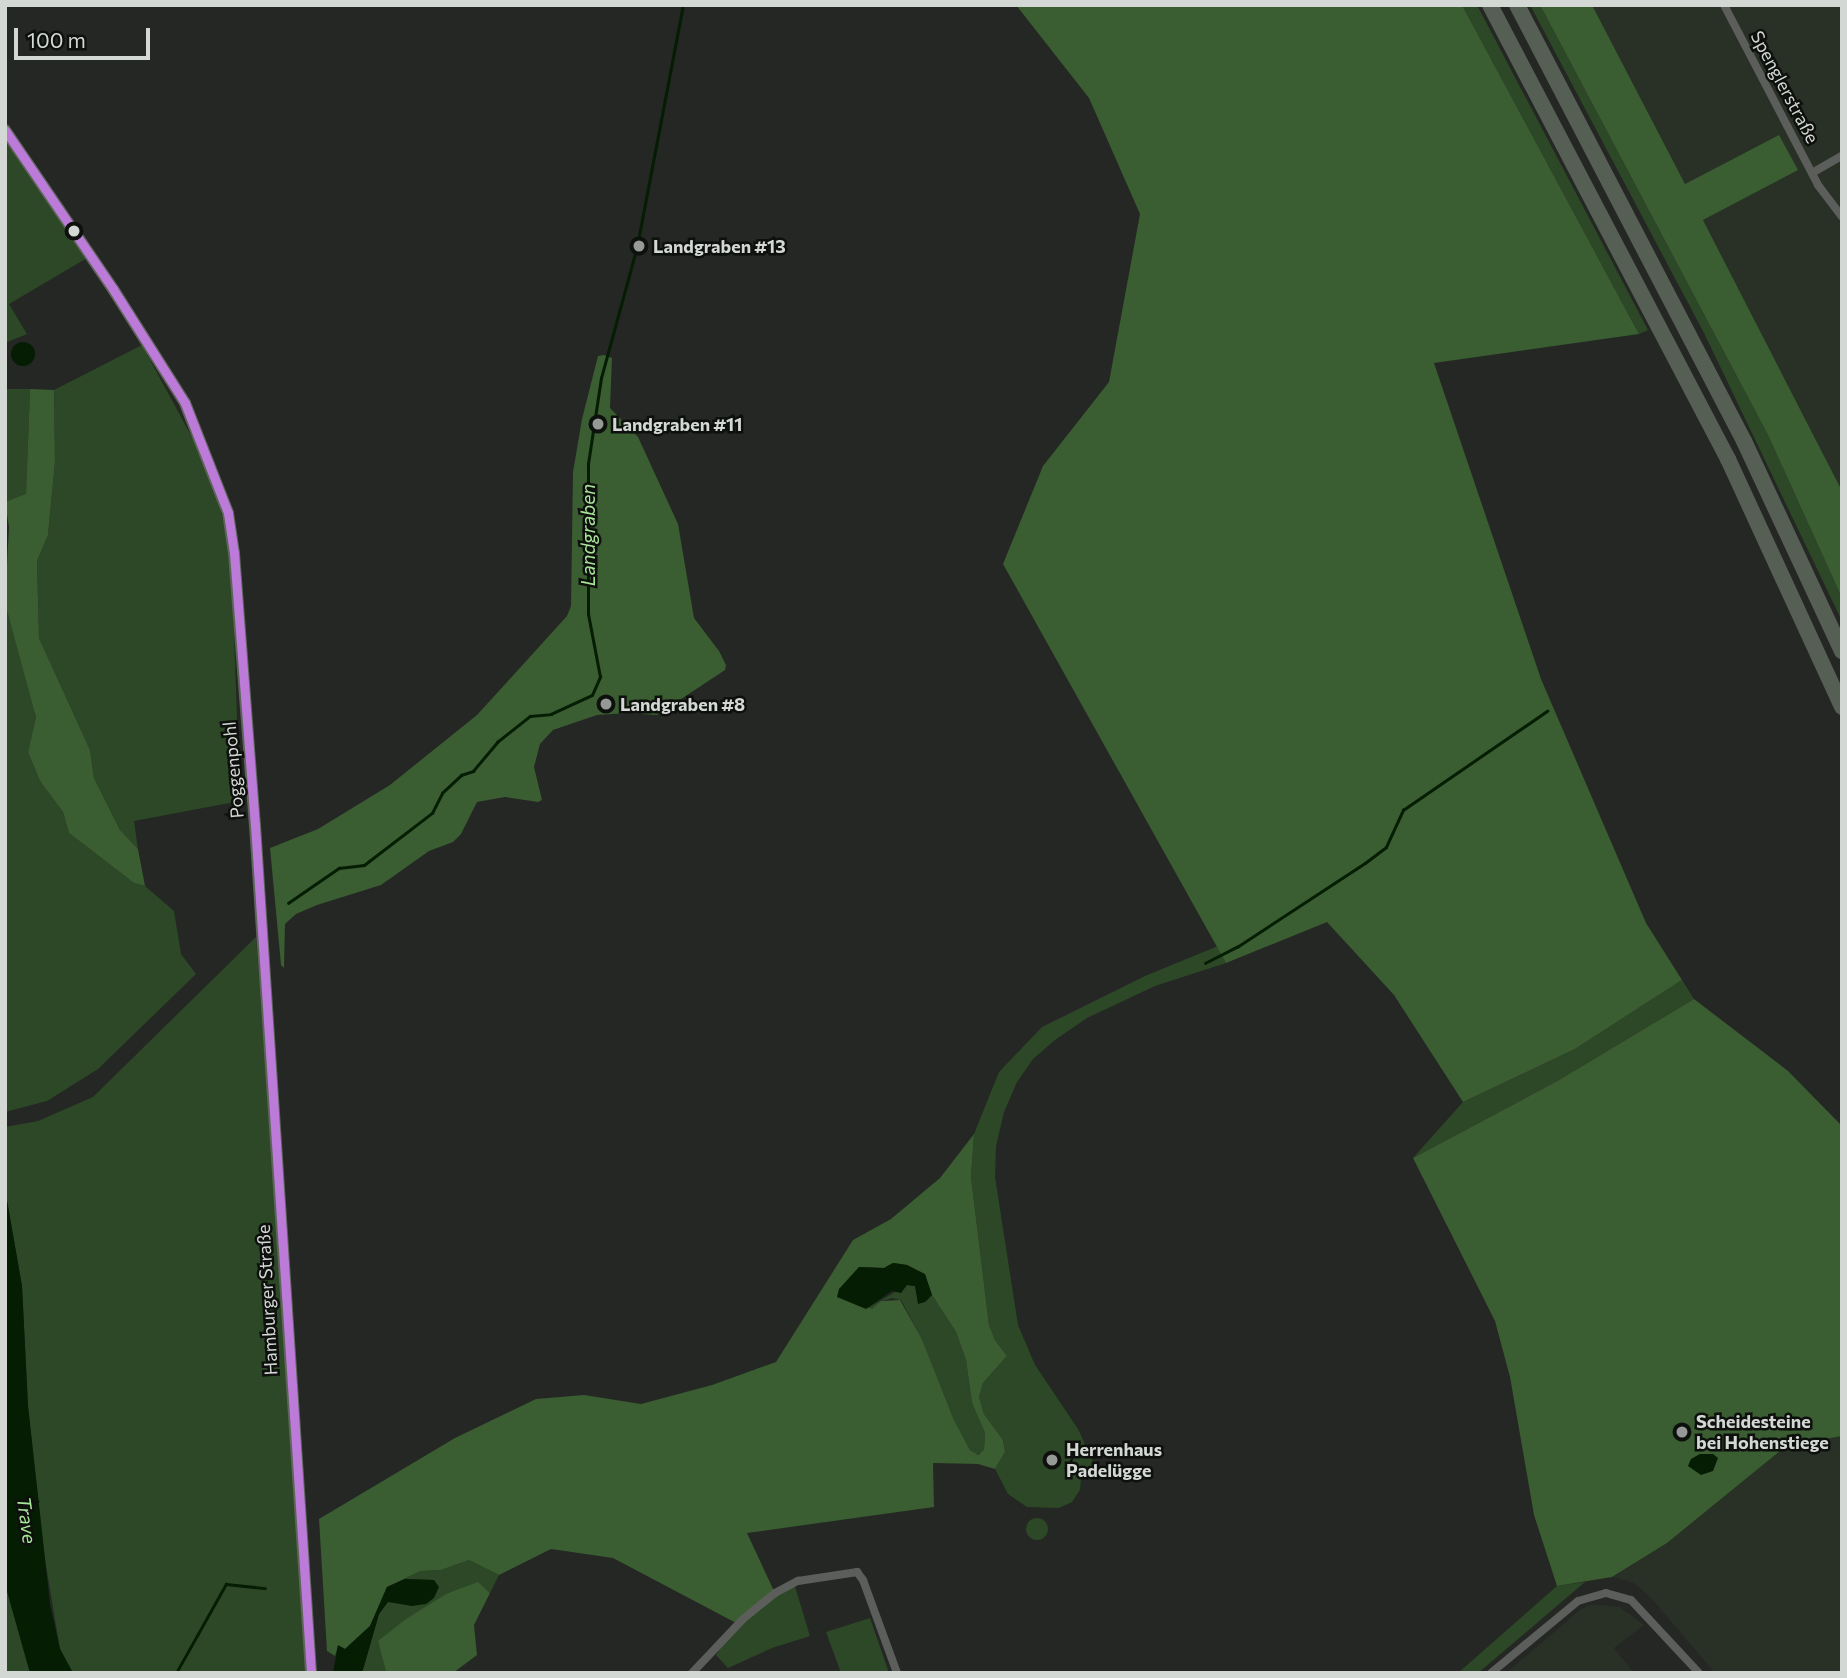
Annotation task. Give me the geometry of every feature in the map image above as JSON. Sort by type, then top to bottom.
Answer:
[{"type":"highway","points":[[1490,5],[1728,459],[1842,707]]},
{"type":"highway","points":[[1517,5],[1744,441],[1842,651]]},
{"type":"main road","name":"Poggenpohl","points":[[5,131],[168,374],[185,403],[224,502],[234,553],[262,924]]},
{"type":"main road","name":"Hamburger Straße","points":[[262,924],[311,1673]]},
{"type":"street","name":"Spenglerstraße","points":[[1724,5],[1819,187],[1842,217]]},
{"type":"street","points":[[1812,173],[1842,156]]},
{"type":"street","points":[[692,1673],[743,1619],[775,1593],[799,1581],[857,1572],[863,1580],[897,1673]]},
{"type":"street","points":[[1491,1673],[1571,1605],[1606,1593],[1632,1600],[1699,1673]]},
{"type":"shaded area","points":[[1462,5],[1477,5],[1648,330],[1639,334]]},
{"type":"shaded area","points":[[1530,5],[1540,5],[1768,435],[1842,598],[1842,621],[1704,333]]},
{"type":"shaded area","points":[[1592,5],[1842,5],[1842,491],[1703,220],[1797,170],[1779,135],[1685,184]]},
{"type":"shaded area","points":[[5,139],[87,258],[9,304],[27,334],[5,343]]},
{"type":"shaded area","points":[[142,345],[194,441],[217,494],[227,539],[233,605],[240,801],[134,821],[138,849],[120,830],[94,778],[90,750],[39,638],[37,561],[48,535],[55,462],[54,390]]},
{"type":"shaded area","points":[[5,389],[30,389],[26,495],[5,502]]},
{"type":"shaded area","points":[[5,603],[32,693],[36,717],[28,752],[40,781],[63,812],[69,833],[134,883],[145,886],[174,911],[181,954],[196,974],[98,1069],[47,1101],[5,1112]]},
{"type":"shaded area","points":[[256,937],[309,1673],[73,1673],[60,1649],[45,1560],[28,1406],[22,1286],[5,1189],[5,1127],[38,1121],[93,1097]]},
{"type":"shaded area","points":[[1218,946],[1226,963],[1155,986],[1087,1018],[1055,1040],[1033,1059],[1017,1082],[1004,1112],[996,1146],[995,1177],[1018,1325],[1035,1365],[1078,1429],[1101,1479],[1081,1478],[1080,1490],[1072,1502],[1059,1508],[1027,1507],[1008,1494],[995,1469],[1005,1452],[1003,1440],[984,1414],[979,1397],[983,1383],[1007,1356],[995,1340],[989,1325],[971,1177],[974,1134],[999,1072],[1042,1027],[1145,976]]},
{"type":"shaded area","points":[[1682,980],[1694,999],[1559,1080],[1413,1158],[1463,1102],[1575,1049]]},
{"type":"shaded area","points":[[907,1285],[915,1286],[917,1295],[925,1302],[932,1295],[956,1332],[966,1360],[972,1403],[985,1433],[984,1449],[977,1455],[970,1450],[954,1420],[922,1339],[901,1300],[892,1298],[881,1301],[872,1310],[866,1309]]},
{"type":"shaded area","points":[[1842,1436],[1842,1673],[1715,1673],[1651,1598],[1634,1583],[1613,1577],[1667,1543],[1786,1446]]},
{"type":"shaded area","points":[[1037,1518],[1045,1521],[1048,1529],[1045,1537],[1037,1540],[1029,1537],[1026,1529],[1029,1521]]},
{"type":"shaded area","points":[[469,1560],[499,1575],[490,1593],[478,1583],[448,1593],[385,1673],[362,1673],[379,1614],[388,1601],[413,1606],[434,1580],[405,1579],[421,1571],[441,1570]]},
{"type":"shaded area","points":[[5,1569],[7,1591],[30,1673],[5,1673]]},
{"type":"shaded area","points":[[793,1580],[810,1636],[772,1648],[728,1668],[716,1655],[738,1624]]},
{"type":"shaded area","points":[[1585,1582],[1478,1673],[1458,1673],[1557,1586]]},
{"type":"shaded area","points":[[1592,1604],[1620,1607],[1644,1625],[1614,1648],[1634,1673],[1506,1673],[1581,1609]]},
{"type":"shaded area","points":[[870,1618],[889,1673],[841,1673],[826,1632]]},
{"type":"green space","points":[[1016,5],[1462,5],[1639,334],[1434,363],[1541,679],[1646,923],[1682,980],[1575,1049],[1463,1102],[1394,995],[1327,922],[1226,963],[1003,564],[1043,466],[1109,382],[1140,214],[1089,98]]},
{"type":"green space","points":[[1540,5],[1592,5],[1685,184],[1779,135],[1798,170],[1703,220],[1842,491],[1842,598],[1768,435]]},
{"type":"green space","points":[[598,356],[612,358],[610,408],[638,437],[678,524],[694,618],[719,651],[726,665],[725,670],[657,715],[597,715],[553,730],[540,744],[534,767],[542,800],[538,802],[505,797],[477,802],[461,834],[453,842],[429,851],[381,885],[296,914],[285,924],[284,968],[281,965],[270,848],[318,829],[390,785],[477,715],[567,616],[571,606],[573,472],[582,419]]},
{"type":"green space","points":[[30,389],[54,390],[55,462],[48,535],[37,561],[39,638],[90,750],[94,778],[120,830],[138,849],[145,886],[134,883],[69,833],[63,812],[40,781],[28,752],[36,717],[5,603],[9,527],[5,502],[26,494]]},
{"type":"green space","points":[[1694,999],[1788,1071],[1842,1126],[1842,1436],[1786,1446],[1667,1543],[1612,1577],[1557,1586],[1534,1515],[1510,1377],[1495,1321],[1413,1158],[1559,1080]]},
{"type":"green space","points":[[974,1134],[971,1177],[989,1325],[995,1340],[1007,1356],[983,1383],[979,1397],[984,1414],[1003,1440],[1005,1452],[995,1469],[978,1464],[933,1463],[934,1507],[747,1533],[774,1591],[738,1624],[613,1558],[551,1549],[499,1575],[469,1560],[441,1570],[421,1571],[387,1587],[370,1626],[345,1649],[338,1646],[335,1656],[327,1651],[319,1519],[455,1438],[536,1399],[584,1395],[641,1404],[712,1385],[776,1362],[853,1240],[891,1219],[940,1178]],"holes":[[[893,1263],[907,1265],[925,1275],[932,1295],[956,1332],[966,1360],[972,1403],[985,1433],[984,1449],[978,1455],[970,1450],[954,1420],[922,1339],[900,1300],[881,1301],[872,1309],[838,1297],[859,1267],[884,1268]]]},
{"type":"green space","points":[[478,1582],[490,1593],[474,1625],[477,1655],[453,1673],[386,1671],[378,1641],[406,1619],[448,1593]]},
{"type":"water","points":[[23,342],[31,346],[35,354],[31,362],[23,366],[15,362],[11,354],[15,346]]},
{"type":"water","name":"Trave","points":[[5,1189],[22,1286],[28,1406],[50,1604],[60,1649],[73,1673],[30,1673],[7,1591]]},
{"type":"water","points":[[893,1263],[907,1265],[925,1274],[932,1295],[925,1302],[918,1304],[915,1286],[907,1285],[901,1293],[892,1291],[866,1309],[837,1297],[839,1289],[859,1267],[884,1268]]},
{"type":"water","points":[[1700,1454],[1713,1454],[1718,1458],[1713,1471],[1701,1475],[1688,1466],[1691,1459]]},
{"type":"water","points":[[405,1579],[434,1580],[439,1587],[434,1598],[426,1604],[412,1606],[388,1602],[379,1614],[362,1673],[333,1673],[338,1645],[345,1649],[370,1626],[387,1587]]},
{"type":"waterway","name":"Landgraben","points":[[288,903],[339,868],[364,865],[432,813],[442,793],[461,775],[473,771],[497,742],[530,716],[551,714],[592,695],[600,677],[588,614],[588,464],[601,378],[637,246],[683,5]]},
{"type":"waterway","points":[[1205,963],[1237,947],[1365,863],[1386,847],[1403,810],[1547,711]]},
{"type":"waterway","points":[[176,1673],[226,1584],[265,1588]]},
{"type":"transit line","points":[[5,130],[113,289],[185,403],[228,513],[234,553],[255,825],[311,1673]]},
{"type":"place","name":"Landgraben #13","points":[[639,246]]},
{"type":"place","name":"Landgraben #11","points":[[598,424]]},
{"type":"place","name":"Landgraben #8","points":[[606,704]]},
{"type":"place","name":"Scheidesteine bei Hohenstiege","points":[[1682,1432]]},
{"type":"place","name":"Herrenhaus Padelügge","points":[[1052,1460]]}]
